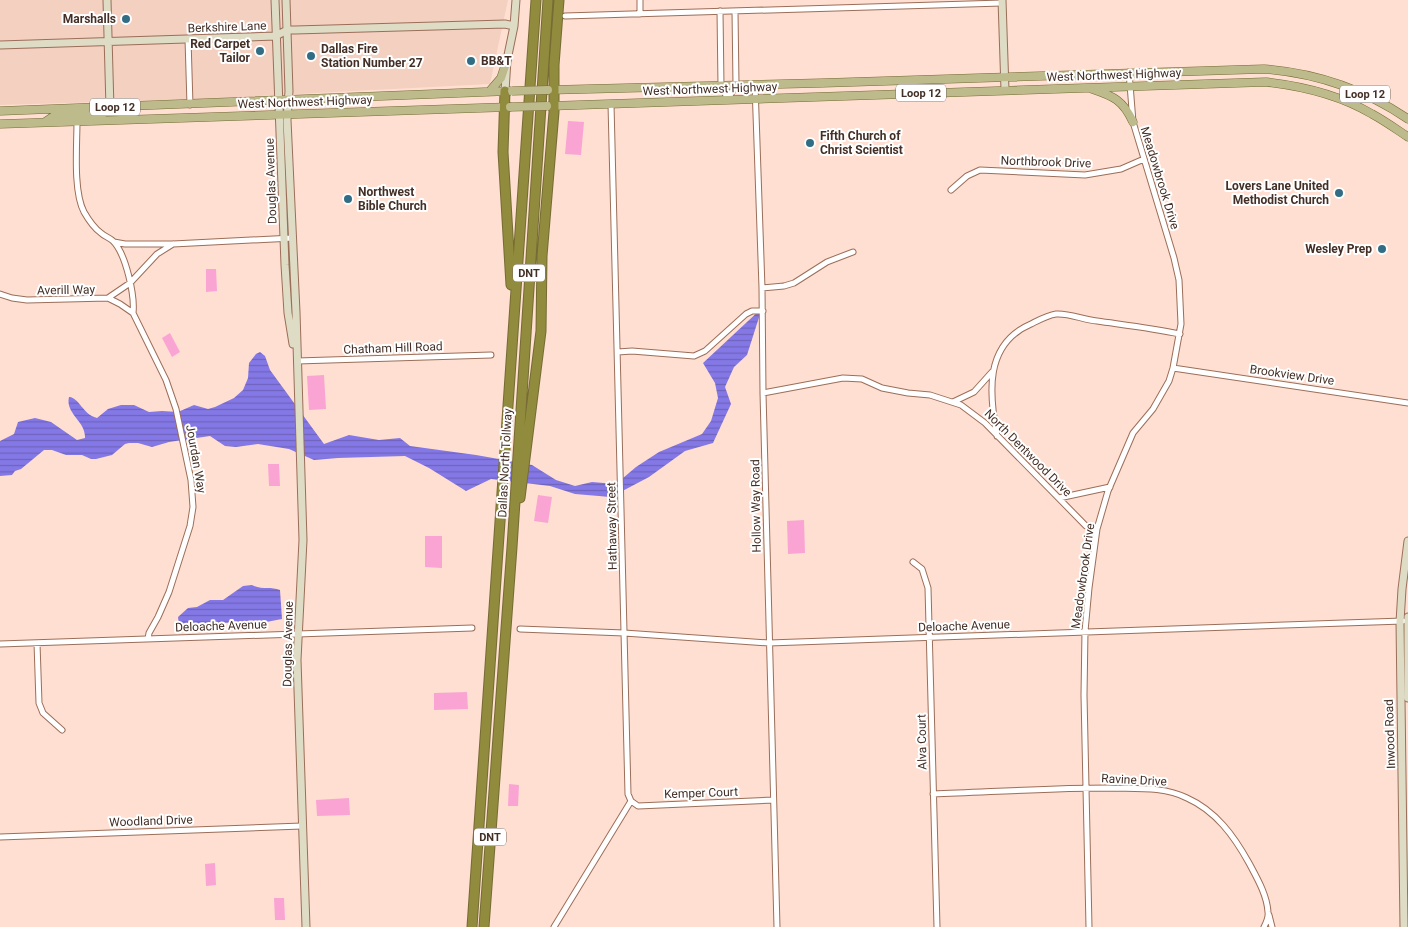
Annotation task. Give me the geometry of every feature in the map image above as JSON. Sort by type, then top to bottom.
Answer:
[{"type":"highway","name":"Dallas North Tollway","points":[[472,927],[536,0]]},
{"type":"highway","name":"Dallas North Tollway","points":[[484,927],[512,547],[548,0]]},
{"type":"highway","points":[[512,547],[525,468],[541,331],[542,256],[551,90],[559,0]]},
{"type":"highway","points":[[509,91],[503,152],[513,317]]},
{"type":"main road","points":[[489,92],[501,78],[507,60]]},
{"type":"main road","name":"West Northwest Highway","points":[[0,111],[509,91],[736,86],[1256,68],[1291,72],[1336,82],[1376,100],[1408,119]]},
{"type":"main road","points":[[1255,82],[1256,68]]},
{"type":"main road","name":"West Northwest Highway","points":[[0,124],[1255,82],[1289,85],[1329,94],[1372,113],[1408,137]]},
{"type":"main road","points":[[1088,87],[1116,99],[1128,111],[1133,122]]},
{"type":"main road","points":[[314,99],[314,113]]},
{"type":"main road","points":[[44,123],[54,116],[102,114],[110,108]]},
{"type":"street","points":[[107,0],[110,108]]},
{"type":"street","name":"Douglas Avenue","points":[[275,0],[278,101],[284,114],[295,294],[303,540],[297,633],[306,927]]},
{"type":"street","name":"Douglas Avenue","points":[[286,0],[288,100],[284,114],[284,238],[290,326],[297,361]]},
{"type":"street","points":[[509,91],[507,60],[514,26],[516,0]]},
{"type":"street","points":[[640,0],[640,14]]},
{"type":"street","points":[[565,16],[1002,2],[1005,90]]},
{"type":"street","points":[[720,11],[721,86],[728,99]]},
{"type":"street","points":[[728,99],[736,86],[735,11]]},
{"type":"street","name":"Berkshire Lane","points":[[0,46],[276,36],[287,30],[506,24],[514,26]]},
{"type":"street","points":[[188,39],[190,105]]},
{"type":"street","name":"Meadowbrook Drive","points":[[1090,927],[1084,695],[1085,631],[1097,529],[1110,487],[1133,433],[1153,409],[1169,381],[1180,334],[1180,300],[1174,258],[1133,122],[1130,72]]},
{"type":"street","name":"Hollow Way Road","points":[[755,85],[763,311],[763,393],[777,927]]},
{"type":"street","name":"Hathaway Street","points":[[611,104],[628,794],[631,801]]},
{"type":"street","name":"Jourdan Way","points":[[77,121],[79,199],[91,223],[100,233],[114,242],[121,252],[133,292],[133,313],[141,333],[166,380],[176,408],[191,480],[192,518],[169,592],[149,633],[148,639]]},
{"type":"street","name":"Northbrook Drive","points":[[951,190],[967,176],[980,170],[1085,175],[1121,169],[1144,159]]},
{"type":"street","points":[[114,242],[125,244],[173,244],[293,238]]},
{"type":"street","name":"Averill Way","points":[[0,294],[27,300],[95,300],[108,298],[130,283],[158,254],[173,244]]},
{"type":"street","points":[[762,288],[794,283],[827,262],[853,252]]},
{"type":"street","points":[[287,294],[295,294]]},
{"type":"street","points":[[108,298],[133,313]]},
{"type":"street","points":[[618,352],[632,351],[694,356],[705,351],[746,314],[752,311],[763,311]]},
{"type":"street","points":[[997,436],[992,402],[993,372],[997,357],[1020,328],[1054,314],[1070,315],[1180,334]]},
{"type":"street","name":"Chatham Hill Road","points":[[297,361],[491,355]]},
{"type":"street","name":"Brookview Drive","points":[[1173,368],[1408,402]]},
{"type":"street","points":[[953,402],[974,392],[993,372]]},
{"type":"street","name":"North Dentwood Drive","points":[[763,393],[843,378],[862,379],[882,388],[930,395],[961,404],[977,415],[1086,526],[1097,529]]},
{"type":"street","points":[[1059,498],[1110,487]]},
{"type":"street","name":"Inwood Road","points":[[1408,541],[1402,589],[1408,698]]},
{"type":"street","name":"Alva Court","points":[[913,562],[922,569],[928,588],[937,927]]},
{"type":"street","name":"Inwood Road","points":[[1404,927],[1402,884],[1406,830],[1405,621],[1408,617]]},
{"type":"street","name":"Deloache Avenue","points":[[520,629],[624,633],[769,643],[1405,621]]},
{"type":"street","name":"Deloache Avenue","points":[[0,644],[472,628]]},
{"type":"street","points":[[37,643],[39,703],[43,713],[62,730]]},
{"type":"street","name":"Ravine Drive","points":[[933,794],[1086,788],[1164,790],[1186,797],[1216,817],[1229,831],[1257,877],[1272,927]]},
{"type":"street","name":"Kemper Court","points":[[631,801],[638,806],[774,800]]},
{"type":"street","points":[[554,927],[631,801]]},
{"type":"street","name":"Woodland Drive","points":[[0,837],[302,826]]},
{"type":"street","points":[[1264,927],[1269,914]]},
{"type":"shaded area","points":[[0,0],[508,0],[490,84],[202,99],[0,105]]},
{"type":"shaded area","points":[[568,121],[584,122],[581,155],[565,154]]},
{"type":"shaded area","points":[[206,269],[216,269],[217,291],[206,292]]},
{"type":"shaded area","points":[[762,308],[747,355],[734,367],[725,387],[731,404],[713,443],[685,451],[649,477],[611,497],[575,494],[550,486],[491,479],[466,491],[429,468],[405,456],[314,460],[289,449],[258,444],[236,447],[225,446],[210,436],[169,442],[152,447],[138,443],[129,443],[112,455],[96,459],[82,455],[66,455],[52,450],[44,450],[12,475],[0,476],[0,441],[14,434],[18,422],[35,418],[51,422],[77,440],[85,438],[82,427],[70,408],[69,397],[76,400],[88,413],[97,418],[108,409],[121,405],[134,405],[149,412],[178,412],[194,405],[208,409],[234,398],[243,390],[248,378],[249,363],[260,352],[265,356],[270,370],[324,444],[349,435],[379,440],[400,438],[410,446],[532,465],[556,480],[575,486],[592,482],[616,484],[636,467],[659,452],[702,434],[711,421],[718,398],[715,383],[703,363]]},
{"type":"shaded area","points":[[170,333],[180,352],[172,357],[162,338]]},
{"type":"shaded area","points":[[324,375],[326,409],[309,410],[307,376]]},
{"type":"shaded area","points":[[268,464],[279,464],[280,486],[269,486]]},
{"type":"shaded area","points":[[538,495],[552,497],[548,523],[534,521]]},
{"type":"shaded area","points":[[804,520],[805,553],[788,554],[787,521]]},
{"type":"shaded area","points":[[425,536],[442,536],[442,568],[425,567]]},
{"type":"shaded area","points":[[252,585],[280,590],[282,619],[266,622],[209,623],[207,625],[179,627],[178,617],[188,608],[197,607],[210,600],[223,600],[243,586]]},
{"type":"shaded area","points":[[467,692],[468,709],[434,710],[434,693]]},
{"type":"shaded area","points":[[509,784],[519,785],[518,806],[508,806]]},
{"type":"shaded area","points":[[349,798],[350,815],[317,816],[316,800]]},
{"type":"shaded area","points":[[215,863],[216,885],[206,886],[205,864]]},
{"type":"shaded area","points":[[274,898],[284,898],[285,920],[275,920]]},
{"type":"place","name":"Marshalls","points":[[126,19]]},
{"type":"place","name":"Red Carpet Tailor","points":[[260,51]]},
{"type":"place","name":"Dallas Fire Station Number 27","points":[[311,56]]},
{"type":"place","name":"BB&T","points":[[471,61]]},
{"type":"place","name":"Fifth Church of Christ Scientist","points":[[810,143]]},
{"type":"place","name":"Lovers Lane United Methodist Church","points":[[1339,193]]},
{"type":"place","name":"Northwest Bible Church","points":[[348,199]]},
{"type":"place","name":"Wesley Prep","points":[[1382,249]]}]
